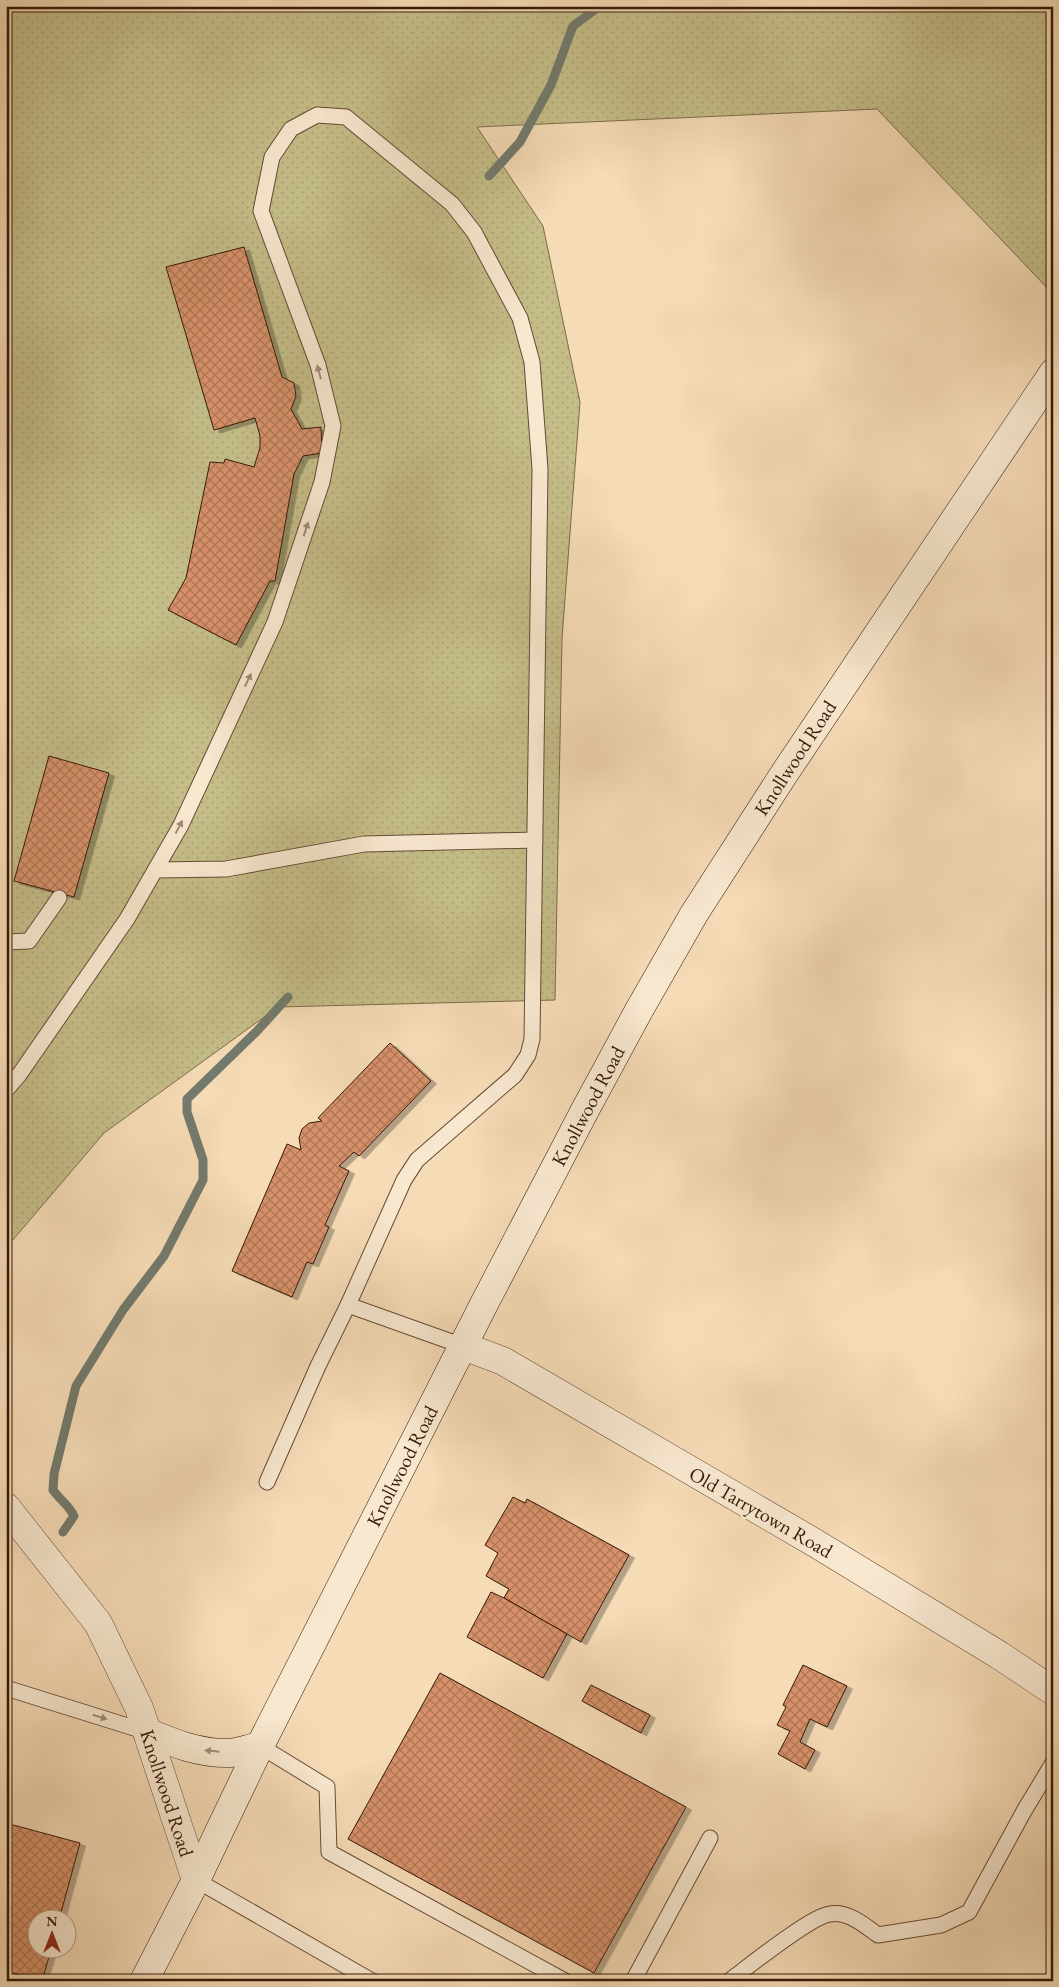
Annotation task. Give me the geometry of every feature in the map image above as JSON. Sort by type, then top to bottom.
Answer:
[{"type":"main road","name":"Knollwood Road","points":[[144,1981],[196,1880],[260,1746],[463,1346],[584,1112],[694,914],[790,765],[1053,373]]},
{"type":"main road","name":"Old Tarrytown Road","points":[[463,1346],[503,1362],[815,1543],[999,1655],[1053,1691]]},
{"type":"main road","name":"Knollwood Road","points":[[6,1507],[98,1623],[139,1708],[196,1880]]},
{"type":"main road","points":[[147,1732],[194,1749],[212,1752],[231,1753],[260,1746]]},
{"type":"lane","points":[[6,1090],[19,1075],[127,919],[181,825],[276,622],[322,482],[333,426],[318,365],[261,211],[272,156],[291,129],[317,115],[346,117],[452,204],[474,232],[520,318],[532,362],[540,469],[532,1039],[528,1055],[515,1075],[417,1160],[404,1180],[266,1482]]},
{"type":"lane","points":[[155,870],[226,869],[364,844],[535,840]]},
{"type":"lane","points":[[6,942],[29,940],[59,898]]},
{"type":"lane","points":[[348,1305],[463,1346]]},
{"type":"lane","points":[[6,1688],[147,1732]]},
{"type":"lane","points":[[260,1746],[327,1787],[329,1852],[565,1981]]},
{"type":"lane","points":[[730,1981],[806,1925],[829,1914],[851,1916],[878,1935],[941,1925],[969,1912],[1024,1810],[1053,1763]]},
{"type":"lane","points":[[633,1981],[710,1838]]},
{"type":"lane","points":[[196,1880],[372,1981]]},
{"type":"shaded area","points":[[6,6],[1053,6],[1053,294],[877,109],[477,127],[543,226],[580,402],[562,638],[555,1000],[278,1007],[104,1133],[6,1248]]},
{"type":"building","points":[[244,247],[282,377],[294,383],[296,396],[291,409],[302,429],[321,427],[322,453],[303,456],[294,474],[275,581],[270,581],[236,645],[168,610],[186,578],[210,462],[224,463],[225,459],[254,467],[260,448],[260,436],[255,418],[214,430],[166,267]]},
{"type":"building","points":[[49,756],[109,773],[74,897],[14,881]]},
{"type":"building","points":[[390,1043],[431,1081],[359,1156],[354,1152],[339,1166],[349,1171],[325,1225],[329,1227],[313,1264],[307,1262],[292,1297],[232,1271],[287,1144],[301,1150],[299,1138],[302,1129],[309,1123],[322,1121],[318,1118]]},
{"type":"building","points":[[513,1497],[525,1503],[527,1499],[629,1555],[581,1642],[504,1598],[509,1589],[486,1576],[498,1553],[485,1545]]},
{"type":"building","points":[[491,1592],[567,1634],[543,1678],[467,1637]]},
{"type":"building","points":[[803,1665],[847,1686],[827,1727],[810,1719],[800,1742],[815,1750],[805,1769],[778,1754],[790,1731],[777,1725],[786,1707],[783,1705]]},
{"type":"building","points":[[440,1673],[686,1807],[594,1973],[348,1839]]},
{"type":"building","points":[[591,1685],[650,1715],[641,1733],[582,1701]]},
{"type":"building","points":[[6,1823],[80,1843],[62,1910],[28,1910],[28,1960],[48,1960],[42,1981],[6,1971]]},
{"type":"waterway","points":[[489,176],[520,142],[551,85],[573,26],[600,6]]},
{"type":"waterway","points":[[63,1532],[74,1516],[53,1490],[54,1474],[76,1386],[123,1310],[164,1256],[203,1180],[203,1160],[187,1112],[187,1099],[257,1031],[288,997]]}]
